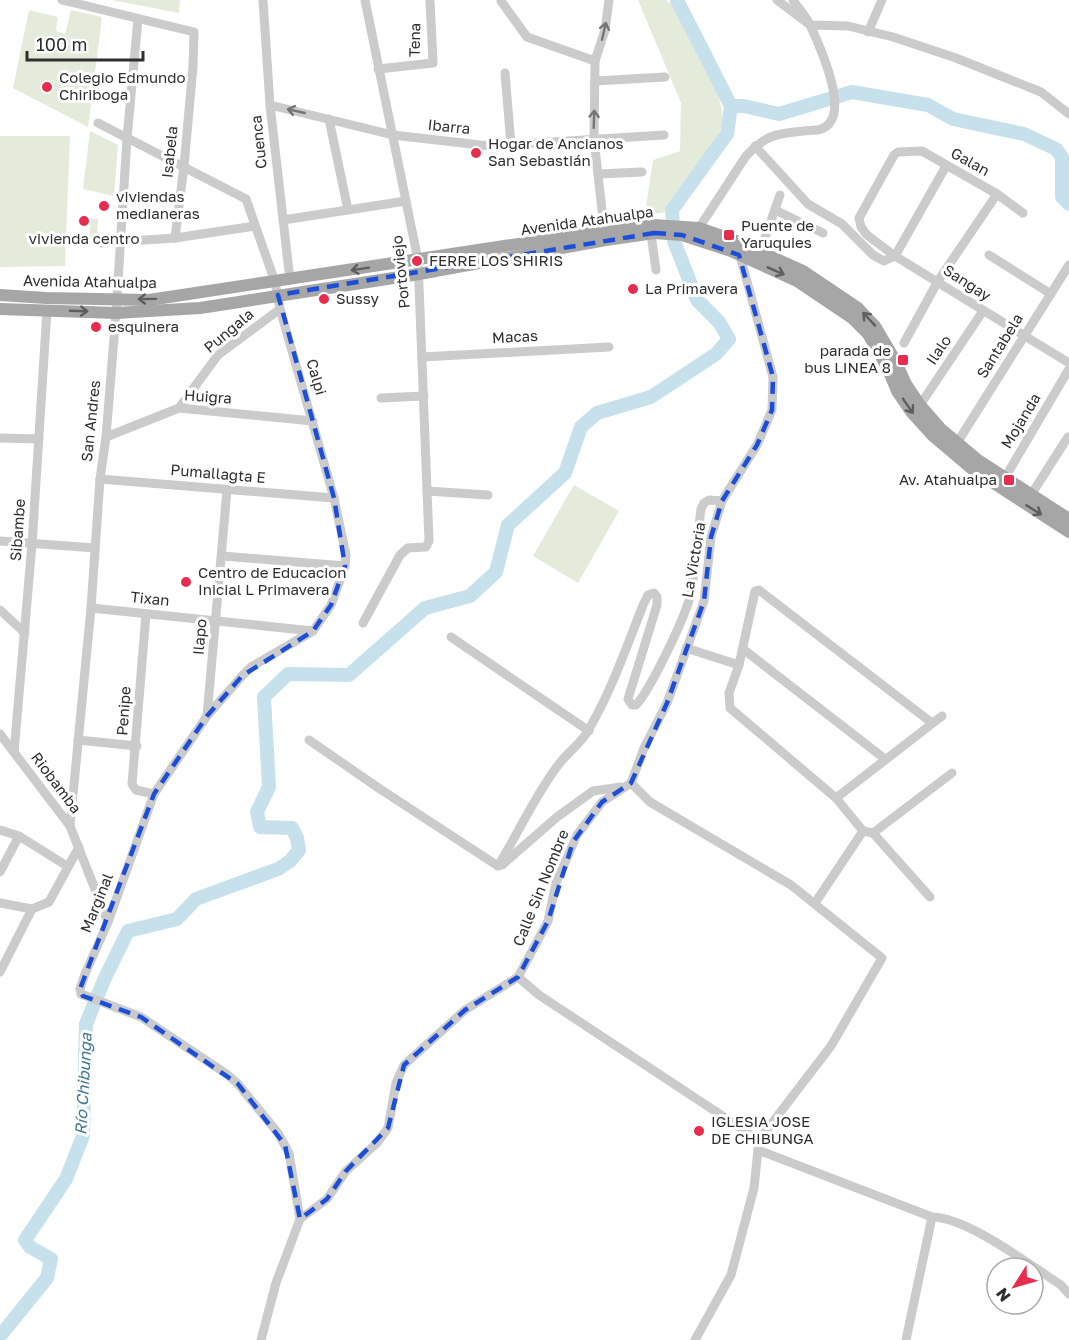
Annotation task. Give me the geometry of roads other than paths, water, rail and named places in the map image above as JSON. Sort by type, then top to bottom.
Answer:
[{"type":"main road","name":"Avenida Atahualpa","points":[[690,231],[797,281],[852,318],[868,334],[887,367],[897,391],[912,413],[933,436],[972,469],[1031,495],[1069,519]]},
{"type":"main road","name":"Avenida Atahualpa","points":[[0,295],[149,300],[605,235],[690,231],[735,241],[803,271],[858,308],[876,326],[906,384],[940,428],[1003,482],[1069,532]]},
{"type":"main road","name":"Avenida Atahualpa","points":[[0,309],[116,313],[200,308],[420,274],[605,235]]},
{"type":"street","points":[[62,0],[138,19]]},
{"type":"street","name":"Cuenca","points":[[263,0],[270,105],[290,280]]},
{"type":"street","name":"Portoviejo","points":[[363,623],[400,555],[408,548],[426,547],[429,544],[420,274],[364,0]]},
{"type":"street","name":"Tena","points":[[378,69],[433,63],[430,0]]},
{"type":"street","points":[[605,235],[594,139],[595,61],[605,30],[609,0]]},
{"type":"street","points":[[777,0],[810,25],[848,26],[893,37],[935,51],[1041,92],[1069,114]]},
{"type":"street","points":[[690,231],[755,146],[774,134],[823,129],[832,120],[836,108],[832,82],[810,25],[793,0]]},
{"type":"street","points":[[868,32],[882,0]]},
{"type":"street","points":[[501,2],[527,37],[595,61]]},
{"type":"street","name":"Isabela","points":[[138,19],[194,32],[184,166],[175,238]]},
{"type":"street","name":"San Andres","points":[[70,826],[116,313],[127,138],[138,19]]},
{"type":"street","points":[[506,73],[512,145]]},
{"type":"street","points":[[596,81],[665,77]]},
{"type":"street","name":"Ibarra","points":[[270,105],[393,135],[489,146],[664,135]]},
{"type":"street","points":[[329,119],[348,210]]},
{"type":"street","points":[[98,123],[184,166]]},
{"type":"street","points":[[755,146],[808,204],[842,224],[873,255],[884,261],[895,256],[946,166]]},
{"type":"street","name":"Galan","points":[[859,218],[894,155],[898,152],[922,151],[997,194],[1023,213]]},
{"type":"street","name":"Calpi","points":[[184,166],[246,199],[275,282],[280,309],[334,498],[346,555],[345,566]]},
{"type":"street","points":[[598,174],[642,172]]},
{"type":"street","points":[[904,343],[938,281],[997,194]]},
{"type":"street","points":[[760,252],[780,195]]},
{"type":"street","points":[[283,220],[406,201]]},
{"type":"street","points":[[775,210],[823,233]]},
{"type":"street","name":"Sangay","points":[[859,218],[861,227],[867,235],[895,256],[1069,363]]},
{"type":"street","points":[[101,243],[175,238],[255,226]]},
{"type":"street","points":[[653,231],[656,270]]},
{"type":"street","name":"La Victoria","points":[[627,785],[667,703],[704,601],[711,537],[722,501],[757,445],[772,410],[773,377],[735,241]]},
{"type":"street","points":[[989,255],[1051,294]]},
{"type":"street","name":"Santabela","points":[[957,443],[1069,265]]},
{"type":"street","name":"Pungala","points":[[179,408],[218,355],[280,309]]},
{"type":"street","name":"Sibambe","points":[[14,752],[32,544],[47,310]]},
{"type":"street","name":"Ilalo","points":[[920,405],[983,311]]},
{"type":"street","name":"Macas","points":[[423,357],[609,347]]},
{"type":"street","name":"Mojanda","points":[[1003,482],[1069,369]]},
{"type":"street","points":[[381,398],[424,396]]},
{"type":"street","name":"Huigra","points":[[105,437],[179,408],[313,421]]},
{"type":"street","points":[[1031,495],[1068,437]]},
{"type":"street","points":[[0,438],[39,439]]},
{"type":"street","name":"Pumallagta E","points":[[100,479],[334,498]]},
{"type":"street","name":"Ilapo","points":[[207,716],[227,489]]},
{"type":"street","points":[[427,491],[488,495]]},
{"type":"street","points":[[498,866],[556,769],[589,731],[644,603],[648,595],[654,593],[657,597],[657,605],[628,699],[632,705],[636,705],[641,700],[689,598],[701,509],[709,500],[722,501]]},
{"type":"street","points":[[0,542],[95,548]]},
{"type":"street","points":[[222,556],[345,566]]},
{"type":"street","name":"Marginal","points":[[300,1219],[289,1153],[278,1133],[238,1084],[177,1039],[141,1017],[83,996],[80,989],[95,947],[108,922],[154,794],[207,716],[250,667],[313,631],[331,605],[345,566]]},
{"type":"street","points":[[930,897],[873,833],[862,831],[836,798],[730,708],[729,693],[739,665],[755,591],[759,590],[932,723]]},
{"type":"street","name":"Tixan","points":[[91,608],[313,631]]},
{"type":"street","points":[[0,610],[25,633]]},
{"type":"street","name":"Penipe","points":[[146,614],[132,784],[136,790],[154,794]]},
{"type":"street","points":[[451,637],[589,731]]},
{"type":"street","points":[[686,648],[739,665]]},
{"type":"street","points":[[743,649],[885,759]]},
{"type":"street","points":[[836,798],[942,716]]},
{"type":"street","name":"Riobamba","points":[[0,734],[70,826],[108,922]]},
{"type":"street","points":[[78,740],[136,746]]},
{"type":"street","points":[[309,740],[498,866]]},
{"type":"street","points":[[873,833],[952,773]]},
{"type":"street","points":[[498,866],[557,817],[593,791],[627,785],[650,802],[791,885],[882,958],[831,1046],[759,1145],[754,1188],[731,1275],[695,1340]]},
{"type":"street","name":"Calle Sin Nombre","points":[[300,1219],[327,1199],[346,1171],[377,1143],[388,1128],[396,1083],[404,1065],[465,1010],[518,977],[548,921],[556,883],[577,836],[602,802],[627,785]]},
{"type":"street","points":[[0,830],[19,836],[67,867]]},
{"type":"street","points":[[815,903],[862,831]]},
{"type":"street","points":[[0,872],[19,836]]},
{"type":"street","points":[[0,903],[33,909],[49,902],[78,847]]},
{"type":"street","points":[[1,968],[33,909]]},
{"type":"street","points":[[518,977],[539,995],[759,1145],[932,1217],[941,1217],[976,1231],[1061,1285],[1069,1294]]},
{"type":"street","points":[[906,1340],[932,1217]]},
{"type":"street","points":[[261,1340],[276,1283],[300,1219]]},
{"type":"street","points":[[1061,1285],[1069,1277]]},
{"type":"waterway","name":"Río Chibunga","points":[[0,1336],[47,1278],[51,1259],[30,1247],[25,1240],[66,1179],[83,1136],[86,1024],[128,931],[177,919],[196,899],[278,869],[290,861],[299,850],[292,828],[260,827],[257,812],[269,787],[264,697],[288,674],[349,675],[425,608],[470,596],[496,572],[508,525],[565,473],[581,427],[597,413],[651,397],[716,354],[729,339],[719,322],[697,300],[674,241],[672,210],[727,134],[731,106],[677,0]]},
{"type":"waterway","points":[[731,106],[744,106],[779,114],[852,92],[928,105],[953,119],[1024,134],[1056,149],[1062,157],[1062,197],[1069,204]]},
{"type":"place","name":"Colegio Edmundo Chiriboga","points":[[47,87]]},
{"type":"place","name":"Hogar de Ancianos San Sebastián","points":[[476,153]]},
{"type":"place","name":"viviendas medianeras","points":[[104,206]]},
{"type":"place","name":"vivienda centro","points":[[84,221]]},
{"type":"place","name":"Puente de Yaruquies","points":[[729,235]]},
{"type":"place","name":"FERRE LOS SHIRIS","points":[[417,261]]},
{"type":"place","name":"La Primavera","points":[[633,289]]},
{"type":"place","name":"Sussy","points":[[324,299]]},
{"type":"place","name":"esquinera","points":[[96,327]]},
{"type":"place","name":"parada de bus LINEA 8","points":[[903,360]]},
{"type":"place","name":"Av. Atahualpa","points":[[1009,480]]},
{"type":"place","name":"Centro de Educacion Inicial L Primavera","points":[[186,582]]},
{"type":"place","name":"IGLESIA JOSE DE CHIBUNGA","points":[[699,1131]]}]
